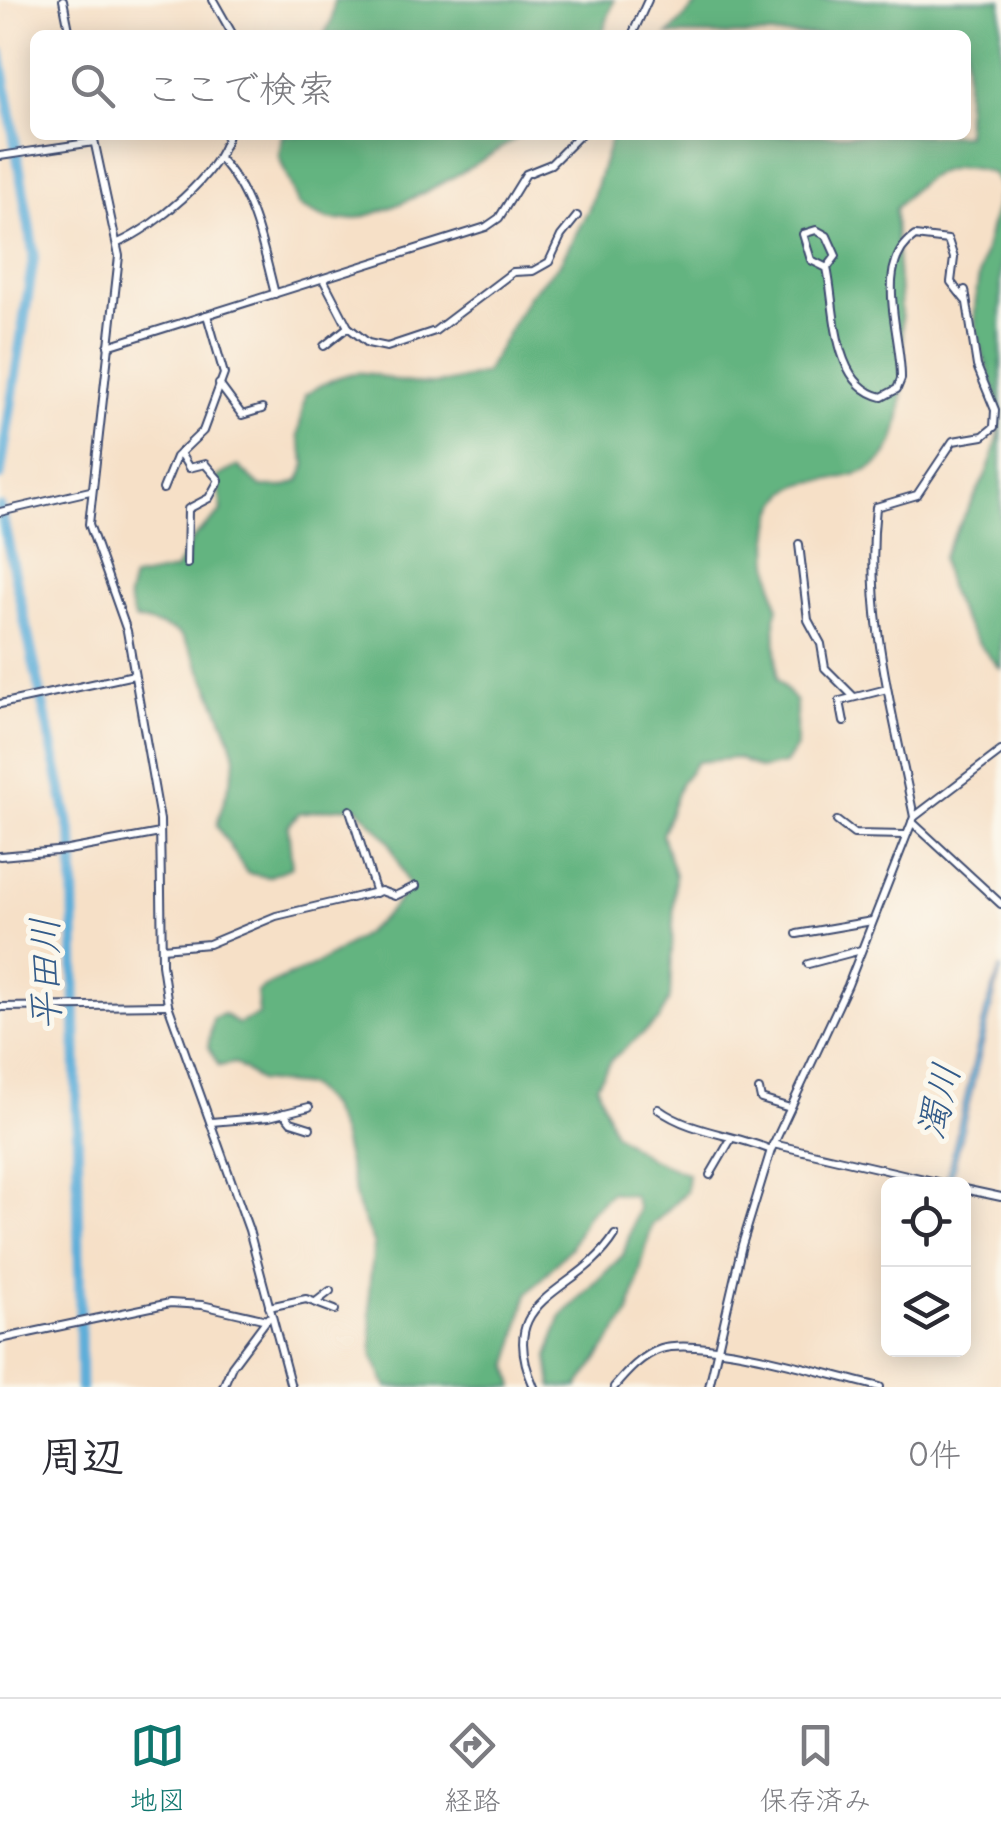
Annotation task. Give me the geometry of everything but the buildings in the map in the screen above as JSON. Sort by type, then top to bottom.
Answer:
[{"type":"street","points":[[63,0],[69,30]]},
{"type":"street","points":[[213,0],[230,30]]},
{"type":"street","points":[[634,30],[648,0]]},
{"type":"street","points":[[0,156],[84,140]]},
{"type":"street","points":[[94,140],[118,243],[88,524],[127,631],[160,833],[162,948],[168,1005],[250,1230],[291,1387]]},
{"type":"street","points":[[118,243],[176,204],[219,158],[226,140]]},
{"type":"street","points":[[108,346],[495,222],[526,174],[551,164],[575,140]]},
{"type":"street","points":[[219,158],[235,177],[256,221],[275,294]]},
{"type":"street","points":[[323,278],[348,327],[383,348],[435,332],[513,272],[534,271],[549,262],[561,236],[577,216]]},
{"type":"street","points":[[827,268],[811,260],[803,234],[816,230],[831,242],[836,256],[827,268],[844,359],[863,388],[874,396],[893,394],[901,379],[892,280],[900,248],[915,236],[948,240],[954,258],[952,282],[966,300]]},
{"type":"street","points":[[965,290],[976,365],[996,420],[988,434],[953,441],[917,495],[876,507],[870,590],[913,819],[1001,904]]},
{"type":"street","points":[[162,490],[180,452],[203,431],[220,384],[224,368],[208,315]]},
{"type":"street","points":[[324,346],[348,327]]},
{"type":"street","points":[[220,384],[242,415],[262,409]]},
{"type":"street","points":[[180,452],[189,468],[205,464],[219,480],[209,498],[188,509],[187,564]]},
{"type":"street","points":[[3,511],[90,491]]},
{"type":"street","points":[[799,544],[808,620],[821,644],[825,668],[852,696]]},
{"type":"street","points":[[0,704],[134,675]]},
{"type":"street","points":[[844,722],[838,704],[852,696],[887,689]]},
{"type":"street","points":[[709,1387],[772,1147],[862,950],[913,819],[1001,750]]},
{"type":"street","points":[[350,810],[376,892]]},
{"type":"street","points":[[837,821],[854,834],[906,835]]},
{"type":"street","points":[[0,856],[69,850],[160,833]]},
{"type":"street","points":[[162,948],[209,944],[276,916],[376,892],[395,896],[416,886]]},
{"type":"street","points":[[797,934],[873,920]]},
{"type":"street","points":[[808,964],[862,950]]},
{"type":"street","points":[[0,1006],[168,1005]]},
{"type":"street","points":[[759,1090],[762,1099],[790,1108]]},
{"type":"street","points":[[211,1122],[309,1107]]},
{"type":"street","points":[[658,1109],[686,1127],[711,1129],[731,1139],[910,1177]]},
{"type":"street","points":[[284,1113],[292,1122],[310,1128]]},
{"type":"street","points":[[710,1175],[731,1139]]},
{"type":"street","points":[[971,1190],[1001,1197]]},
{"type":"street","points":[[534,1387],[521,1354],[527,1316],[538,1302],[600,1254],[615,1235]]},
{"type":"street","points":[[317,1302],[330,1291]]},
{"type":"street","points":[[223,1387],[232,1366],[269,1313],[298,1300],[317,1302],[335,1310]]},
{"type":"street","points":[[0,1339],[151,1306],[186,1303],[269,1313]]},
{"type":"street","points":[[614,1387],[634,1365],[658,1350],[717,1350],[880,1387]]},
{"type":"green space","points":[[334,0],[614,0],[604,30],[327,30]]},
{"type":"green space","points":[[701,0],[1001,0],[1001,669],[963,619],[949,590],[942,559],[992,460],[1000,424],[997,397],[977,332],[975,304],[1000,189],[993,174],[978,169],[950,169],[916,187],[895,209],[903,389],[900,417],[888,453],[870,469],[793,488],[773,516],[769,554],[778,608],[777,679],[796,702],[796,747],[785,764],[760,769],[737,758],[697,762],[681,782],[662,835],[675,875],[670,997],[659,1020],[612,1059],[597,1085],[614,1133],[649,1158],[688,1174],[686,1192],[652,1225],[629,1314],[578,1387],[552,1387],[548,1357],[560,1318],[623,1255],[638,1209],[634,1196],[611,1192],[587,1215],[571,1247],[527,1294],[509,1366],[514,1387],[387,1387],[373,1358],[369,1288],[374,1245],[358,1207],[341,1134],[328,1105],[309,1086],[259,1081],[235,1063],[219,1066],[208,1047],[213,1018],[224,1014],[238,1024],[259,1015],[257,992],[354,941],[380,921],[408,885],[389,841],[356,806],[299,813],[288,826],[292,867],[268,877],[247,873],[217,826],[235,759],[212,695],[179,634],[134,619],[128,597],[133,578],[175,570],[194,537],[222,511],[217,477],[238,466],[261,487],[283,487],[299,481],[306,464],[298,436],[305,395],[327,382],[358,373],[431,384],[485,373],[529,295],[560,263],[589,209],[610,140],[971,140],[971,30],[673,30]]},
{"type":"green space","points":[[281,140],[513,140],[427,191],[348,220],[328,219],[299,206],[279,157]]},
{"type":"water","name":"濁川","points":[[1001,967],[952,1177],[947,1177],[986,1008]]},
{"type":"waterway","name":"平田川","points":[[0,52],[34,255],[0,476]]},
{"type":"waterway","name":"平田川","points":[[0,507],[73,843],[81,1387]]}]
